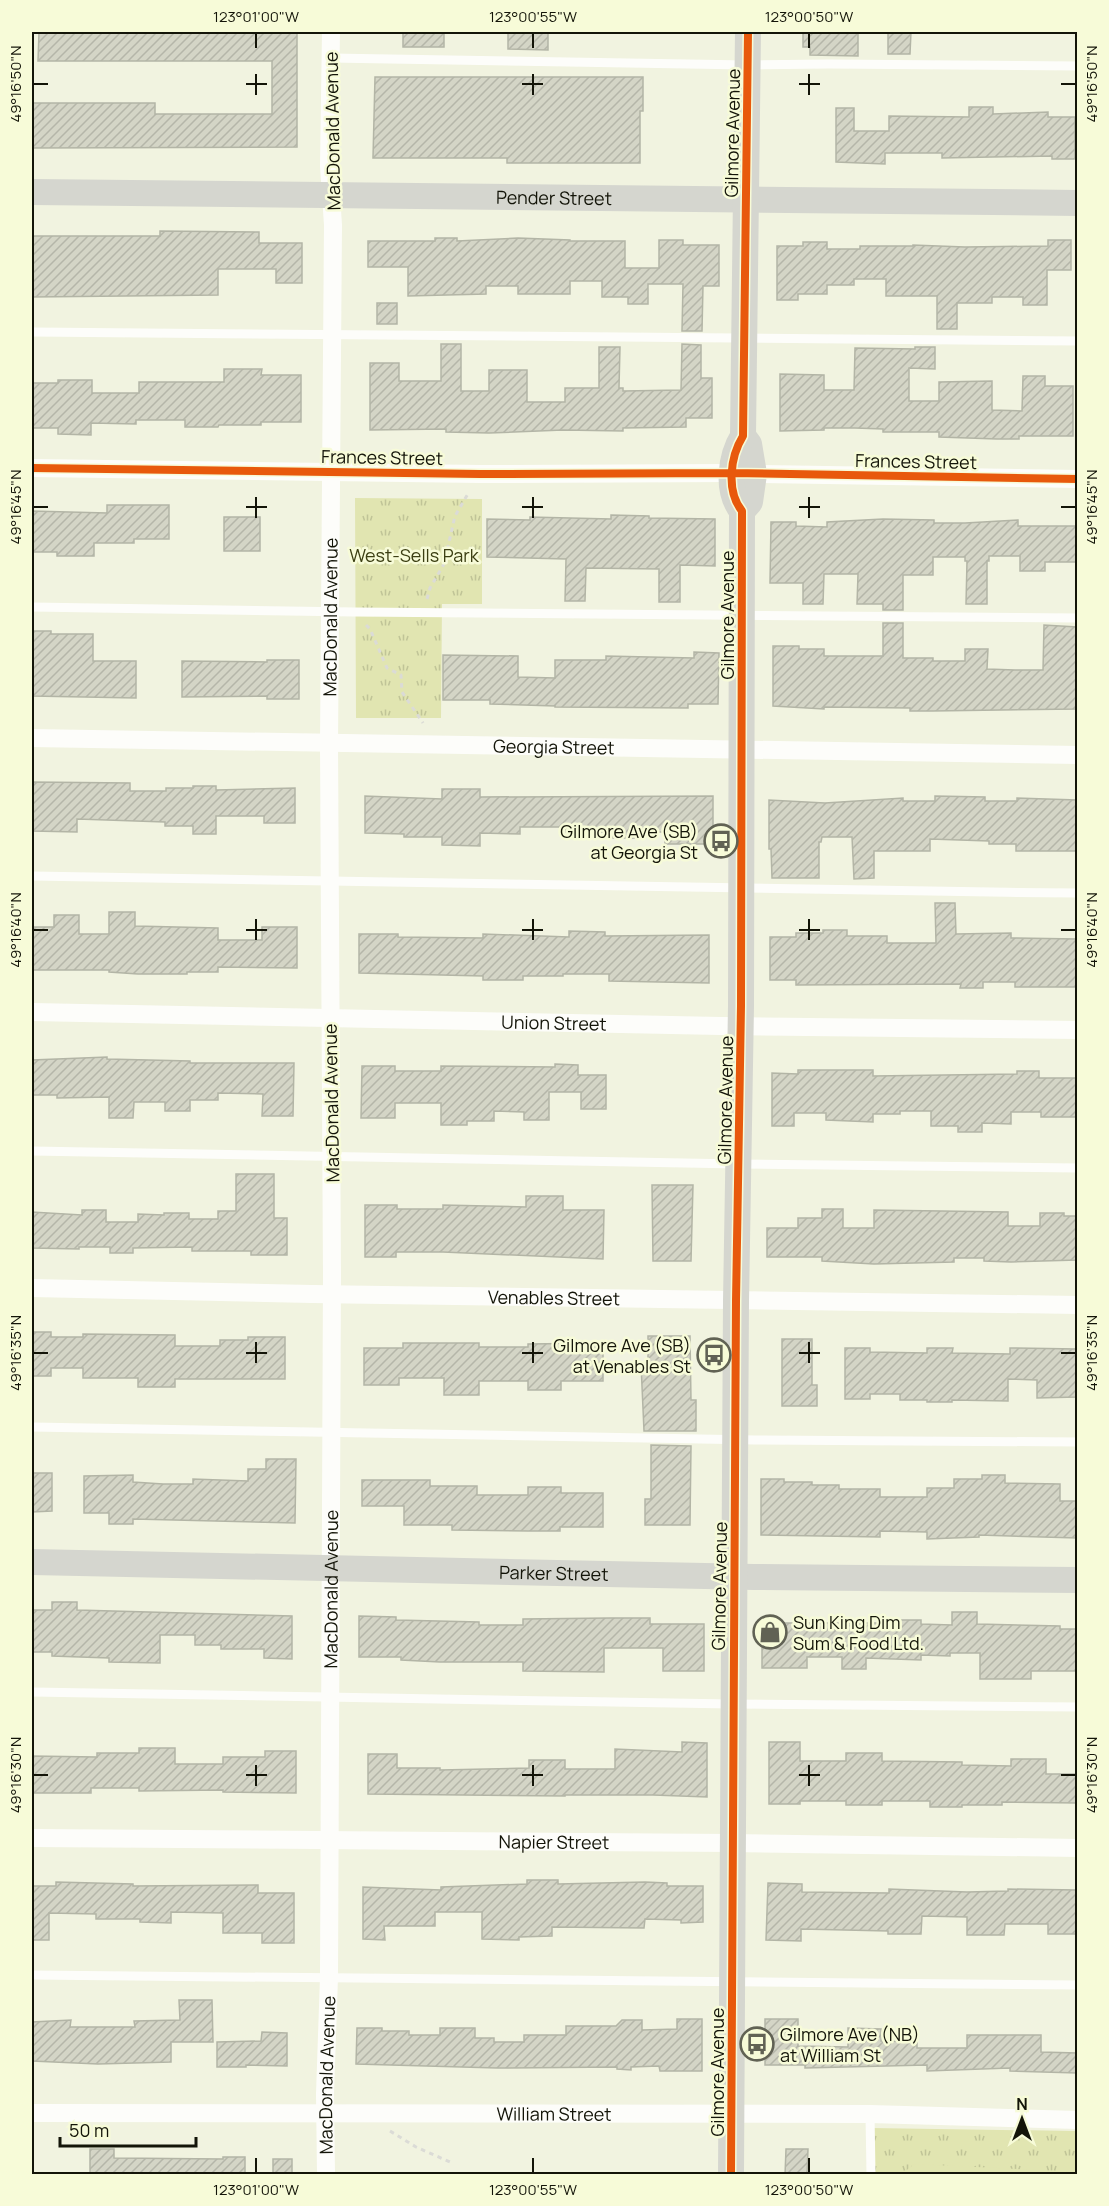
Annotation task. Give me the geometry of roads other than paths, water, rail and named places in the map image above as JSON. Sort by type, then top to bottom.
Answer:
[{"type":"street","name":"MacDonald Avenue","points":[[326,2175],[325,2114],[329,1977],[332,1156],[329,1017],[330,471],[333,334],[333,225],[329,166],[331,32]]},
{"type":"street","name":"Gilmore Avenue","points":[[731,2175],[732,1704],[741,1026],[742,511],[750,502],[742,474],[749,444],[743,436],[748,32]]},
{"type":"street","name":"Pender Street","points":[[32,192],[1077,203]]},
{"type":"street","name":"Frances Street","points":[[32,468],[1077,478]]},
{"type":"street","name":"Georgia Street","points":[[32,738],[1077,755]]},
{"type":"street","name":"Union Street","points":[[32,1012],[1077,1030]]},
{"type":"street","name":"Venables Street","points":[[32,1287],[736,1301],[1077,1305]]},
{"type":"street","name":"Parker Street","points":[[32,1562],[734,1576],[1077,1580]]},
{"type":"street","name":"Napier Street","points":[[32,1838],[1077,1848]]},
{"type":"street","name":"William Street","points":[[32,2113],[870,2114],[1077,2120]]},
{"type":"lane","points":[[330,58],[748,65],[1077,66]]},
{"type":"lane","points":[[32,332],[1077,341]]},
{"type":"lane","points":[[32,607],[1077,618]]},
{"type":"lane","points":[[32,876],[329,880],[741,890],[1077,893]]},
{"type":"lane","points":[[32,1151],[1077,1168]]},
{"type":"lane","points":[[32,1427],[735,1440],[1077,1442]]},
{"type":"lane","points":[[32,1692],[732,1704],[1077,1707]]},
{"type":"lane","points":[[32,1975],[1077,1985]]},
{"type":"lane","points":[[870,2114],[871,2175]]},
{"type":"place","name":"Gilmore Ave (SB) at Georgia St","points":[[721,841]]},
{"type":"place","name":"Gilmore Ave (SB) at Venables St","points":[[714,1355]]},
{"type":"place","name":"Sun King Dim Sum & Food Ltd.","points":[[770,1632]]},
{"type":"place","name":"Gilmore Ave (NB) at William St","points":[[757,2044]]},
{"type":"park label","name":"West-Sells Park","points":[[414,555]]}]
